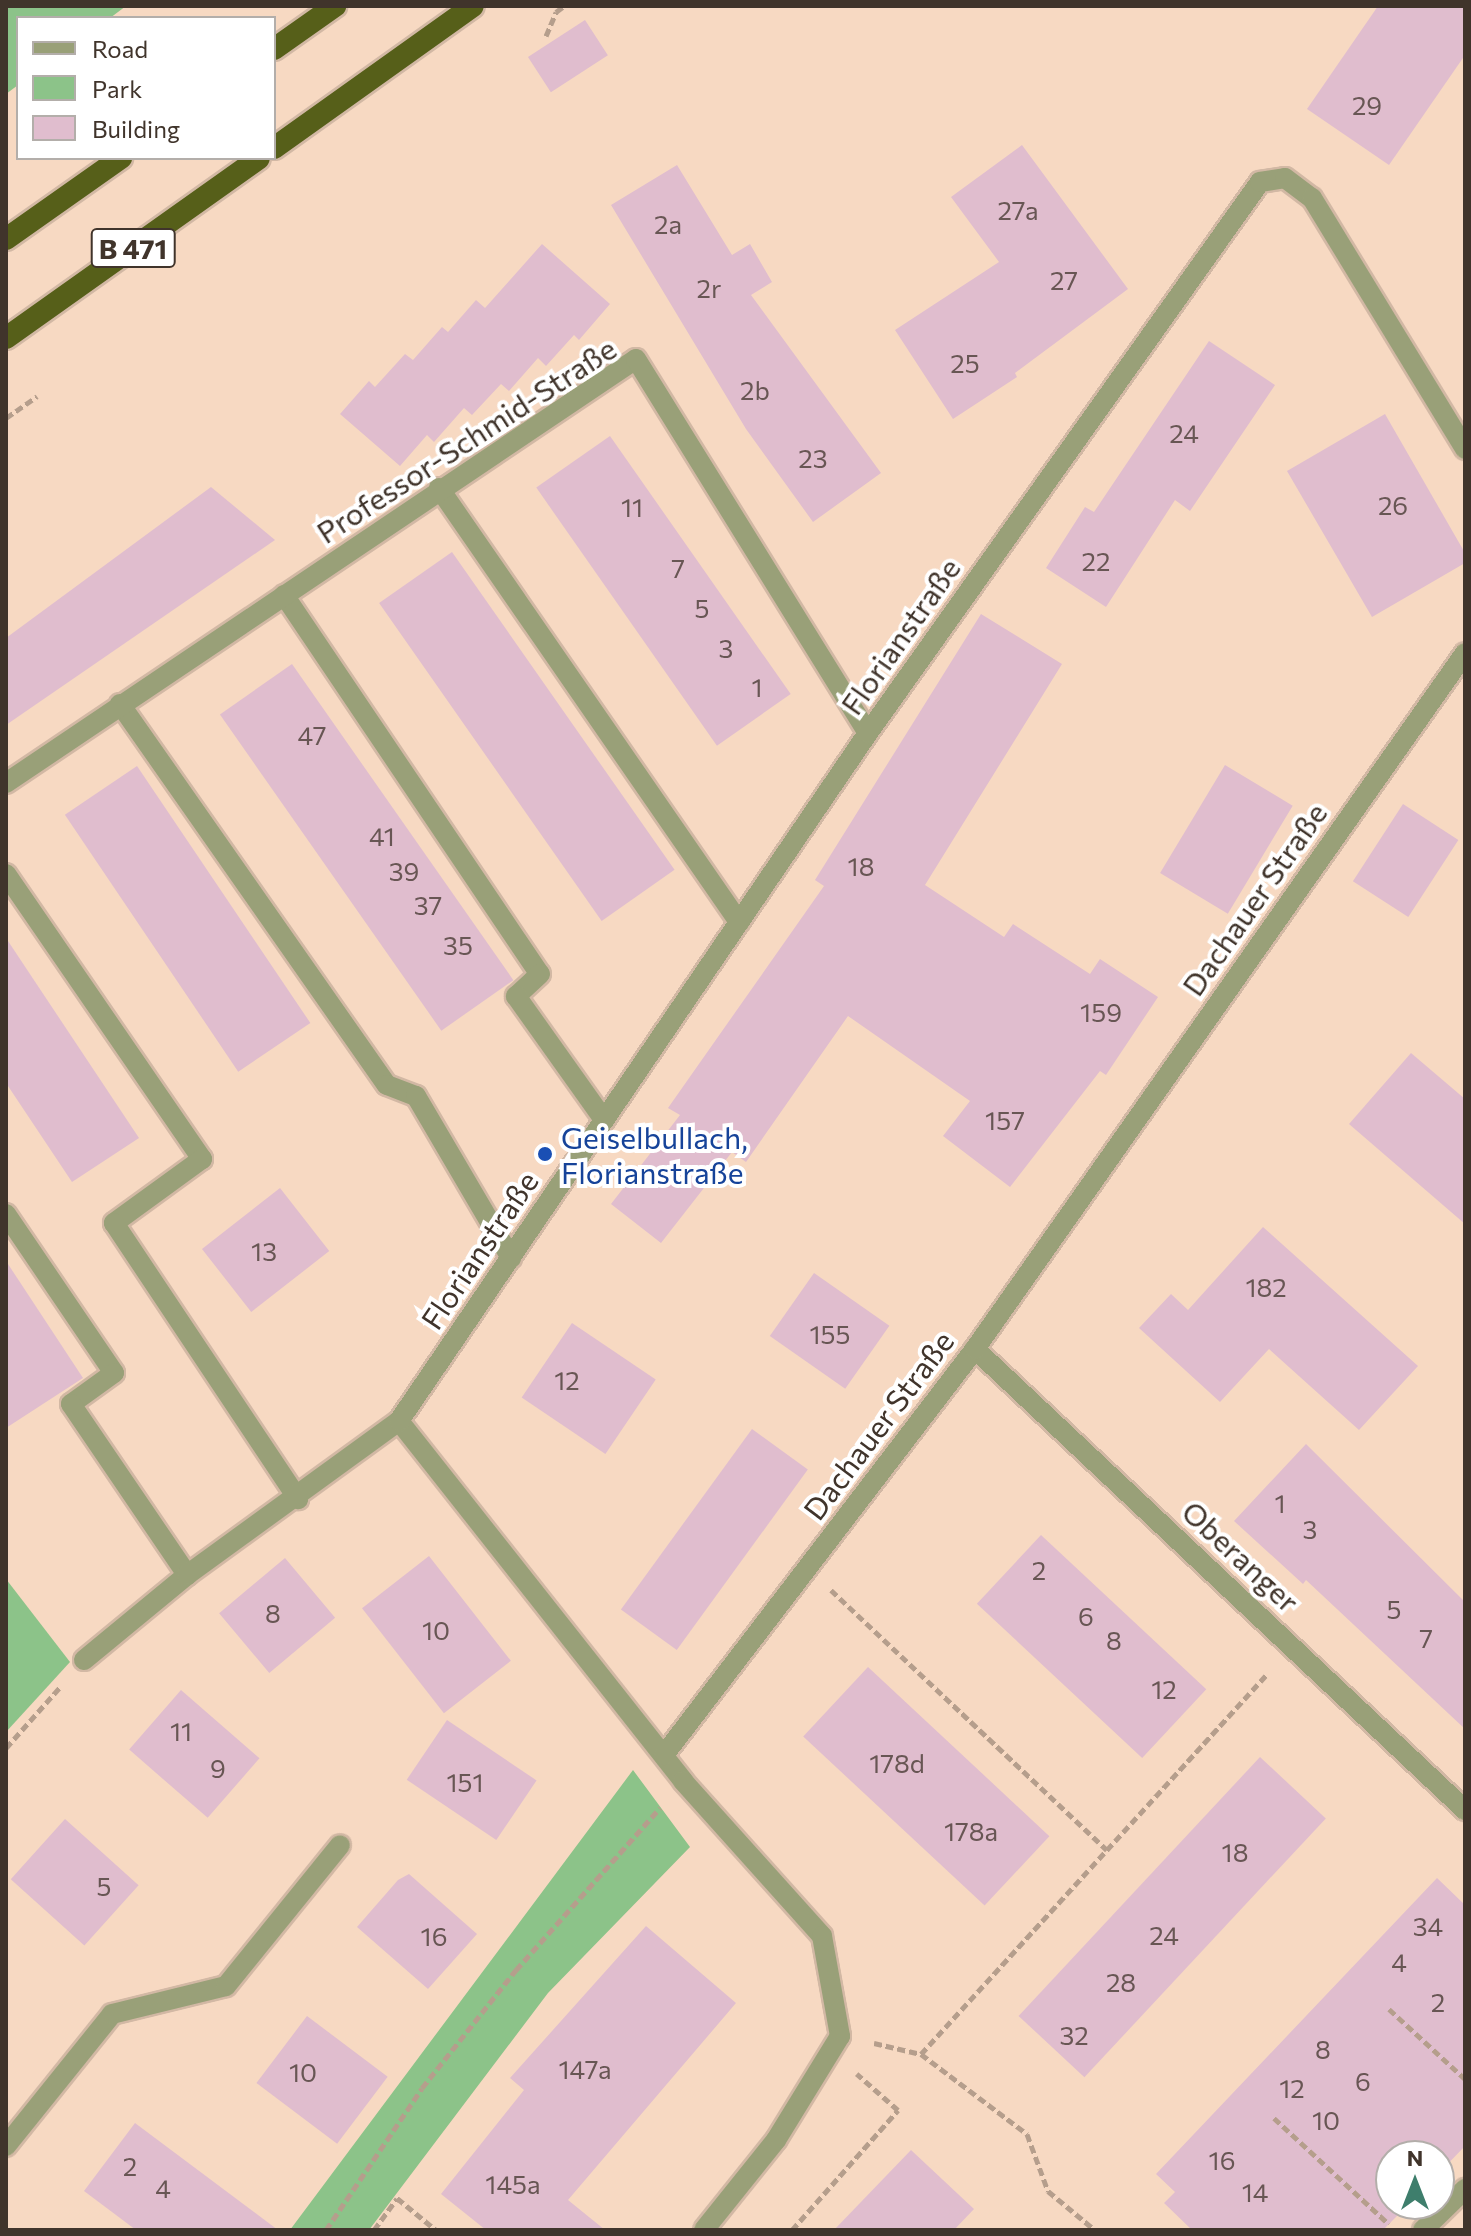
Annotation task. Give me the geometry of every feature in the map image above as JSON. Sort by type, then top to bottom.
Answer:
[{"type":"highway","points":[[276,48],[335,6]]},
{"type":"highway","points":[[276,147],[473,6]]},
{"type":"highway","name":"B 471","points":[[6,239],[118,160]]},
{"type":"highway","name":"B 471","points":[[6,338],[256,160]]},
{"type":"street","name":"Florianstraße","points":[[84,1660],[187,1575],[298,1499],[399,1421],[868,733],[1260,182],[1285,178],[1312,198],[1465,449]]},
{"type":"street","name":"Professor-Schmid-Straße","points":[[6,783],[439,488],[636,359],[868,733]]},
{"type":"street","points":[[439,488],[739,922]]},
{"type":"street","points":[[284,595],[540,974],[516,996],[604,1120]]},
{"type":"street","name":"Dachauer Straße","points":[[664,1755],[975,1349],[1465,653]]},
{"type":"street","points":[[120,704],[387,1085],[416,1096],[511,1258]]},
{"type":"street","points":[[6,874],[202,1159],[114,1223],[298,1499]]},
{"type":"street","points":[[6,1214],[114,1373],[71,1404],[187,1575]]},
{"type":"street","name":"Oberanger","points":[[975,1349],[1465,1810]]},
{"type":"street","points":[[399,1421],[683,1781],[822,1936],[836,2044],[776,2140],[704,2230]]},
{"type":"street","points":[[6,2146],[112,2014],[226,1986],[340,1845]]},
{"type":"street","points":[[1423,2230],[1465,2189]]},
{"type":"path","points":[[546,36],[556,12],[564,6]]},
{"type":"path","points":[[6,418],[37,396]]},
{"type":"path","points":[[808,1567],[1107,1850]]},
{"type":"path","points":[[921,2054],[1293,1646]]},
{"type":"path","points":[[6,1748],[84,1660]]},
{"type":"path","points":[[326,2230],[422,2088],[516,1970],[683,1781]]},
{"type":"path","points":[[1389,2009],[1465,2079]]},
{"type":"path","points":[[836,2044],[921,2054],[1027,2134],[1048,2191],[1095,2230]]},
{"type":"path","points":[[792,2230],[898,2110],[836,2044]]},
{"type":"path","points":[[1274,2118],[1395,2230]]},
{"type":"path","points":[[374,2230],[397,2198],[436,2230]]},
{"type":"green space","points":[[6,6],[126,6],[113,16],[16,16],[16,86],[6,94]]},
{"type":"green space","points":[[6,1579],[70,1662],[6,1732]]},
{"type":"green space","points":[[633,1770],[690,1847],[548,1993],[369,2230],[290,2230]]},
{"type":"building","points":[[1378,6],[1465,6],[1465,55],[1389,165],[1307,109]]},
{"type":"building","points":[[585,20],[608,55],[551,92],[528,57]]},
{"type":"building","points":[[1022,145],[1128,289],[1015,373],[1017,377],[953,419],[895,330],[999,262],[951,197]]},
{"type":"building","points":[[677,165],[732,255],[750,244],[772,282],[751,295],[881,473],[813,522],[746,429],[611,205]]},
{"type":"building","points":[[542,244],[610,304],[579,340],[574,335],[546,366],[538,358],[509,391],[501,384],[472,415],[464,408],[434,442],[427,435],[400,466],[340,414],[369,381],[375,387],[405,354],[413,360],[442,327],[448,332],[476,300],[485,308]]},
{"type":"building","points":[[1209,341],[1275,385],[1190,511],[1175,500],[1106,607],[1046,568],[1085,507],[1094,512]]},
{"type":"building","points":[[1385,414],[1465,553],[1465,563],[1372,617],[1287,471]]},
{"type":"building","points":[[610,436],[791,694],[717,746],[536,488]]},
{"type":"building","points":[[211,487],[275,540],[6,725],[6,638]]},
{"type":"building","points":[[452,552],[675,870],[602,921],[379,603]]},
{"type":"building","points":[[981,614],[1062,664],[925,885],[1004,937],[1013,924],[1090,974],[1100,959],[1158,997],[1106,1075],[1100,1071],[1010,1187],[943,1136],[970,1101],[848,1016],[746,1162],[732,1152],[661,1243],[611,1204],[680,1115],[668,1108],[824,886],[815,880]]},
{"type":"building","points":[[292,664],[513,980],[441,1031],[220,714]]},
{"type":"building","points":[[1225,765],[1293,806],[1228,914],[1160,873]]},
{"type":"building","points":[[137,766],[310,1023],[238,1072],[65,815]]},
{"type":"building","points":[[1403,804],[1458,840],[1408,917],[1353,881]]},
{"type":"building","points":[[6,938],[139,1138],[72,1182],[6,1083]]},
{"type":"building","points":[[1411,1053],[1465,1099],[1465,1224],[1349,1124]]},
{"type":"building","points":[[280,1188],[329,1251],[251,1312],[202,1249]]},
{"type":"building","points":[[1263,1227],[1418,1366],[1359,1430],[1269,1349],[1220,1402],[1139,1328],[1171,1294],[1188,1310]]},
{"type":"building","points":[[6,1261],[83,1378],[6,1428]]},
{"type":"building","points":[[814,1273],[889,1326],[845,1389],[770,1336]]},
{"type":"building","points":[[572,1323],[656,1379],[605,1454],[522,1398]]},
{"type":"building","points":[[752,1429],[808,1470],[677,1650],[621,1609]]},
{"type":"building","points":[[1306,1444],[1465,1602],[1465,1729],[1306,1580],[1303,1584],[1234,1521]]},
{"type":"building","points":[[1041,1535],[1206,1689],[1142,1758],[977,1604]]},
{"type":"building","points":[[429,1556],[511,1661],[444,1713],[362,1608]]},
{"type":"building","points":[[285,1558],[335,1618],[269,1673],[219,1613]]},
{"type":"building","points":[[868,1667],[1049,1836],[985,1906],[803,1736]]},
{"type":"building","points":[[181,1690],[259,1758],[208,1818],[129,1750]]},
{"type":"building","points":[[447,1720],[537,1780],[496,1840],[407,1780]]},
{"type":"building","points":[[1260,1757],[1326,1818],[1084,2077],[1019,2016]]},
{"type":"building","points":[[65,1819],[139,1885],[84,1945],[11,1879]]},
{"type":"building","points":[[409,1874],[477,1934],[428,1989],[357,1927],[398,1880]]},
{"type":"building","points":[[1437,1878],[1465,1905],[1465,2146],[1455,2156],[1455,2140],[1375,2140],[1375,2220],[1393,2220],[1383,2230],[1192,2230],[1164,2203],[1175,2192],[1156,2174]]},
{"type":"building","points":[[646,1926],[736,2003],[568,2200],[605,2230],[486,2230],[441,2194],[524,2090],[510,2078]]},
{"type":"building","points":[[307,2016],[388,2077],[337,2144],[256,2083]]},
{"type":"building","points":[[135,2123],[278,2230],[136,2230],[84,2191]]},
{"type":"building","points":[[911,2150],[974,2209],[954,2230],[834,2230]]},
{"type":"place","name":"Geiselbullach, Florianstraße","points":[[545,1154]]}]
